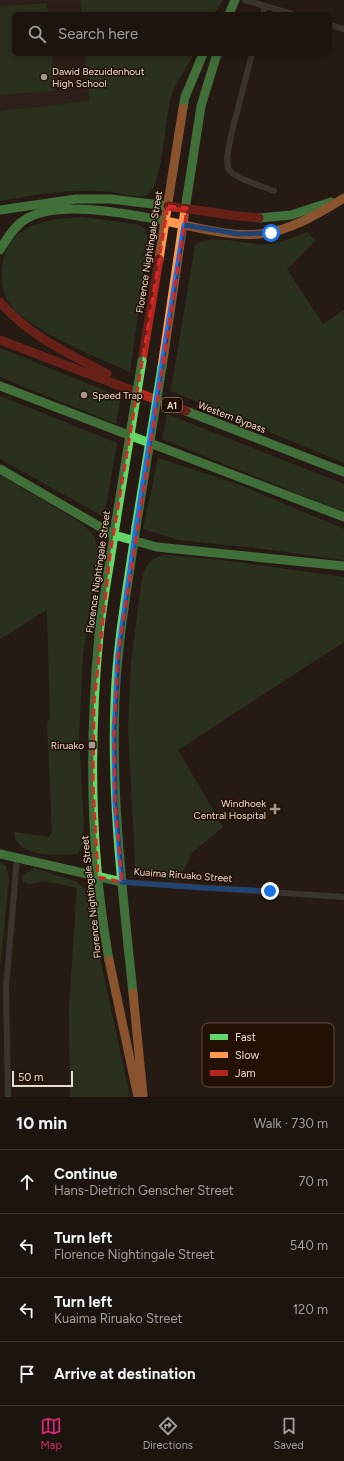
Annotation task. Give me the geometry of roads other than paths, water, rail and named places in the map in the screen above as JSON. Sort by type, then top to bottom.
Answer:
[{"type":"main road","points":[[230,12],[235,0]]},
{"type":"main road","name":"Florence Nightingale Street","points":[[138,1097],[108,954],[98,877],[93,784],[94,703],[99,634],[185,97],[202,56]]},
{"type":"main road","points":[[143,1097],[115,803],[114,723],[118,654],[136,527],[187,208],[201,106],[216,56]]},
{"type":"main road","points":[[0,210],[76,199],[111,199],[187,208],[237,216],[274,217],[302,211],[344,198],[316,215],[271,233],[239,234],[103,210],[83,209],[51,212],[28,218],[14,229],[0,250]]},
{"type":"main road","points":[[0,302],[11,316],[28,330],[148,396]]},
{"type":"main road","name":"Western Bypass","points":[[0,340],[344,472]]},
{"type":"main road","points":[[0,386],[344,517]]},
{"type":"main road","points":[[0,469],[114,535],[134,542],[157,547],[344,566]]},
{"type":"main road","name":"Kuaima Riruako Street","points":[[0,854],[122,882]]},
{"type":"street","points":[[245,0],[285,12]]},
{"type":"street","points":[[264,12],[265,6]]},
{"type":"street","points":[[332,26],[344,29]]},
{"type":"street","points":[[252,56],[227,158],[228,168],[232,174],[274,191]]},
{"type":"street","points":[[8,1097],[3,1062],[6,988],[18,858]]},
{"type":"street","name":"Kuaima Riruako Street","points":[[122,882],[344,897]]},
{"type":"place","name":"Dawid Bezuidenhout High School","points":[[44,77]]},
{"type":"place","name":"Speed Trap","points":[[84,395]]},
{"type":"place","name":"Riruako","points":[[92,745]]},
{"type":"place","name":"Windhoek Central Hospital","points":[[275,809]]}]
